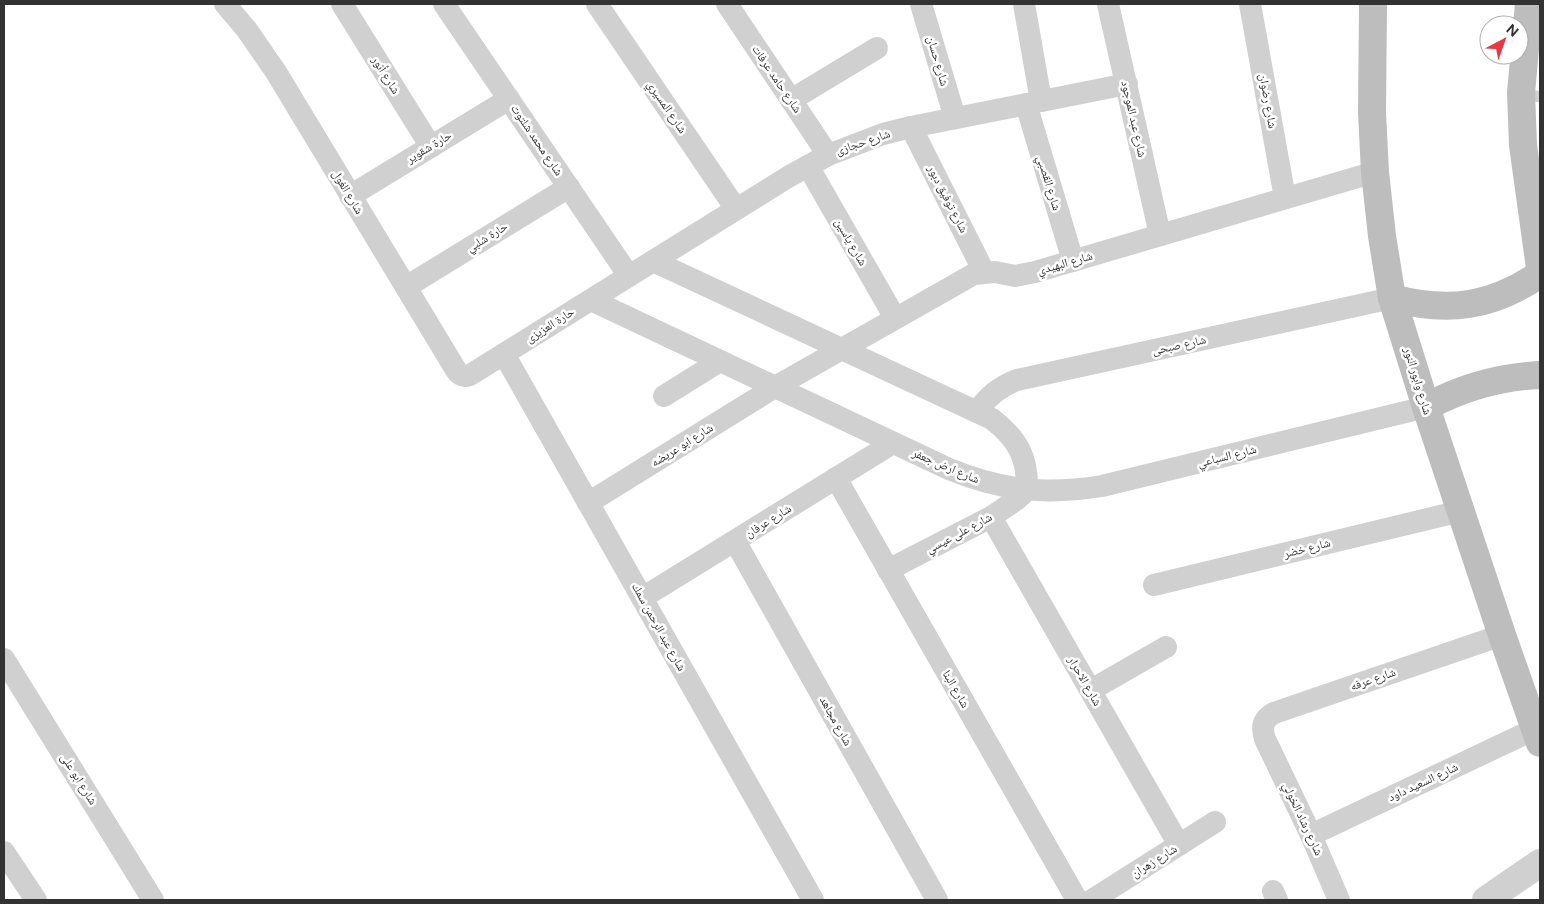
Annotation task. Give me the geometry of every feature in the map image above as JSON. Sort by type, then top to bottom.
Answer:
[{"type":"main road","name":"شارع وابور النور","points":[[1373,4],[1372,113],[1375,172],[1382,236],[1392,298],[1502,635],[1538,736]]},
{"type":"main road","points":[[1529,4],[1531,95],[1523,145],[1540,268]]},
{"type":"main road","points":[[1392,298],[1414,304],[1459,306],[1502,296],[1523,286],[1540,274]]},
{"type":"main road","points":[[1426,406],[1469,387],[1516,376],[1540,374]]},
{"type":"street","name":"شارع الغول","points":[[225,4],[262,51],[458,373],[464,376],[470,374]]},
{"type":"street","name":"شارع أنور","points":[[342,4],[431,146]]},
{"type":"street","name":"شارع محمد شلتوت","points":[[444,4],[630,276]]},
{"type":"street","name":"شارع المسيري","points":[[597,4],[736,209]]},
{"type":"street","name":"شارع حسان","points":[[921,4],[955,118]]},
{"type":"street","name":"شارع القصبي","points":[[1024,4],[1033,103],[1073,261]]},
{"type":"street","name":"شارع عبد الموجود","points":[[1108,4],[1160,235]]},
{"type":"street","name":"شارع رضوان","points":[[1250,4],[1285,198]]},
{"type":"street","name":"شارع حامد عرفات","points":[[734,7],[791,100],[828,155]]},
{"type":"street","points":[[791,100],[877,48]]},
{"type":"street","name":"شارع حجازى","points":[[630,276],[736,209],[828,155],[911,127],[1127,84]]},
{"type":"street","name":"حارة شقوير","points":[[350,196],[509,99]]},
{"type":"street","name":"شارع توفيق دبور","points":[[911,127],[984,272]]},
{"type":"street","name":"شارع ياسين","points":[[808,166],[895,318]]},
{"type":"street","name":"شارع البهيدي","points":[[775,387],[964,278],[984,272],[1015,276],[1025,274],[1375,172]]},
{"type":"street","name":"حارة شلبي","points":[[406,287],[569,187]]},
{"type":"street","points":[[653,261],[842,348],[999,424],[1016,442],[1023,457],[1027,473],[1027,490]]},
{"type":"street","name":"حارة العزيزى","points":[[470,374],[630,276]]},
{"type":"street","name":"شارع صبحى","points":[[977,412],[984,401],[994,392],[1017,380],[1392,298]]},
{"type":"street","name":"شارع ارض جعفر","points":[[591,300],[968,477],[1001,486],[1027,490]]},
{"type":"street","name":"شارع عبد الرحمن سمك","points":[[504,354],[813,900]]},
{"type":"street","points":[[664,396],[720,361]]},
{"type":"street","name":"شارع ابو عريضه","points":[[588,503],[775,387]]},
{"type":"street","name":"شارع السباعي","points":[[1027,490],[1052,492],[1102,486],[1426,406]]},
{"type":"street","name":"شارع عرفان","points":[[642,598],[893,443]]},
{"type":"street","name":"شارع البنا","points":[[836,478],[1077,900]]},
{"type":"street","name":"شارع على عيسي","points":[[888,570],[991,517],[1010,505],[1027,490]]},
{"type":"street","name":"شارع خضر","points":[[1154,586],[1461,511]]},
{"type":"street","name":"شارع الاحرار","points":[[991,517],[1179,845]]},
{"type":"street","name":"شارع مجاهد","points":[[735,541],[937,900]]},
{"type":"street","name":"شارع عرفه","points":[[1265,739],[1262,729],[1263,724],[1274,713],[1502,635]]},
{"type":"street","points":[[1091,690],[1166,647]]},
{"type":"street","name":"شارع ابو على","points":[[4,659],[153,900]]},
{"type":"street","name":"شارع السعيد داود","points":[[1311,835],[1538,736]]},
{"type":"street","name":"شارع رشاد الخولي","points":[[1265,739],[1311,835],[1339,900]]},
{"type":"street","name":"شارع زهران","points":[[1092,900],[1119,893],[1179,845],[1215,822]]},
{"type":"street","points":[[4,852],[36,900]]},
{"type":"street","points":[[1486,900],[1540,863]]}]
